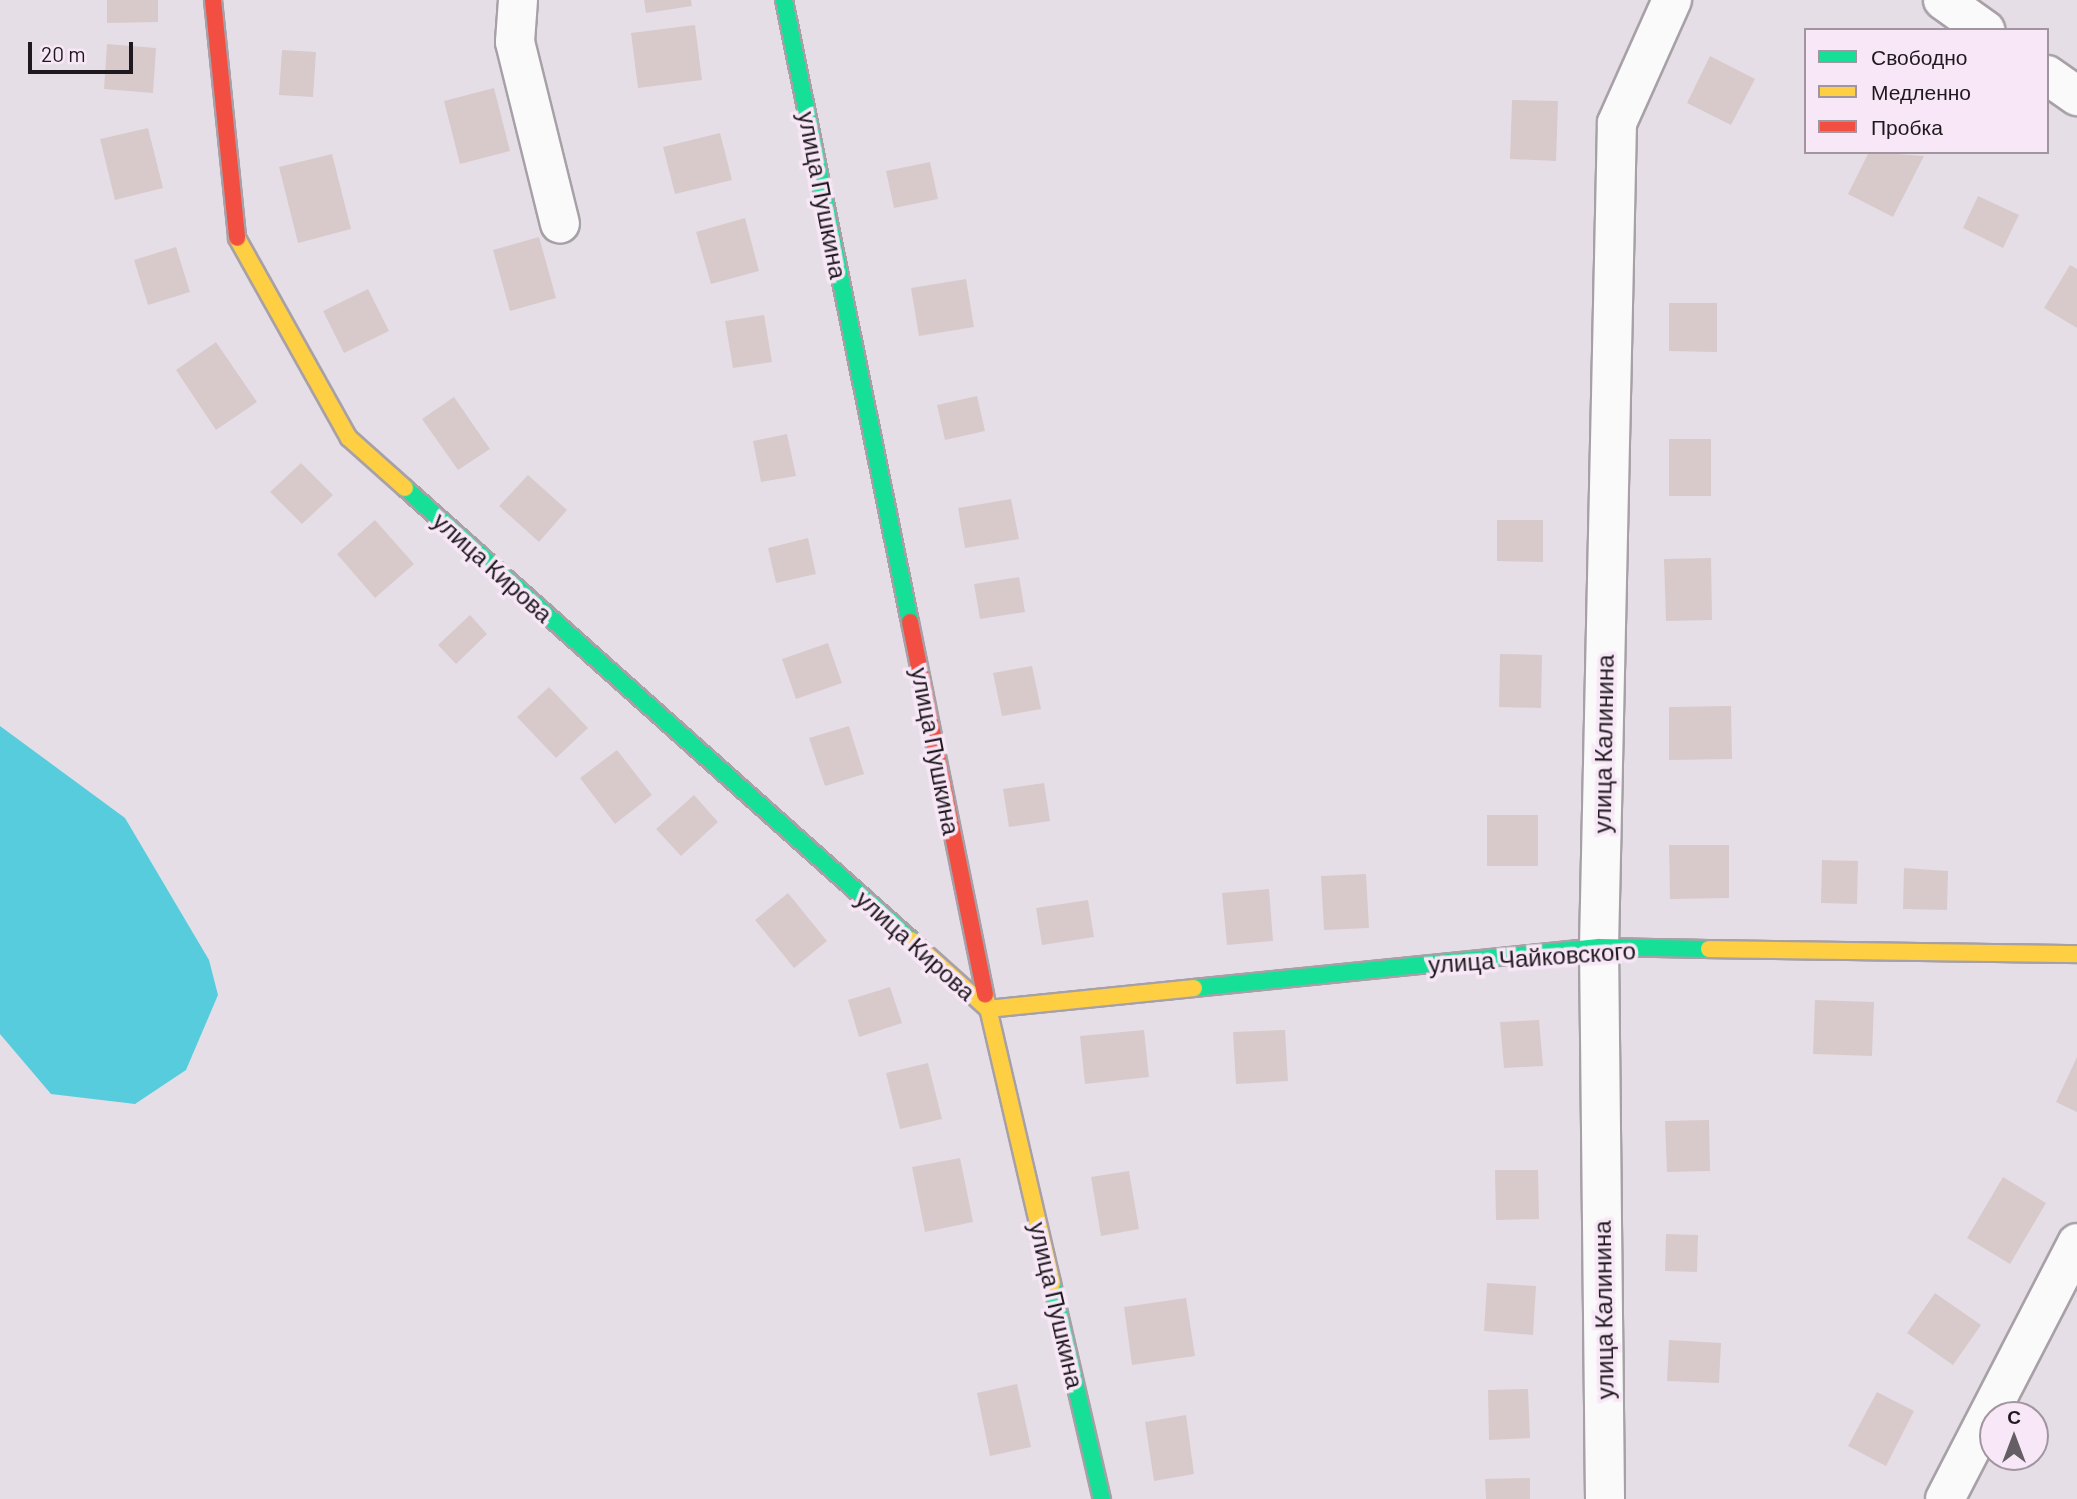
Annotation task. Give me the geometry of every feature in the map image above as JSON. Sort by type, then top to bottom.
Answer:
[{"type":"street","name":"улица Кирова","points":[[213,0],[233,232],[349,438],[988,1009]]},
{"type":"street","points":[[519,0],[514,42],[560,224]]},
{"type":"street","name":"улица Пушкина","points":[[784,0],[988,1009],[1102,1499]]},
{"type":"street","name":"улица Калинина","points":[[1605,1499],[1599,947],[1617,124],[1672,0]]},
{"type":"street","points":[[1943,0],[1981,28]]},
{"type":"street","points":[[2049,76],[2077,96]]},
{"type":"street","name":"улица Чайковского","points":[[988,1009],[1599,947],[2077,954]]},
{"type":"street","points":[[1945,1499],[2077,1243]]},
{"type":"water","points":[[0,726],[125,818],[209,960],[218,995],[186,1070],[135,1104],[51,1094],[0,1034]]},
{"type":"building","points":[[107,0],[158,0],[158,22],[107,23]]},
{"type":"building","points":[[644,0],[691,0],[692,6],[646,13]]},
{"type":"building","points":[[695,25],[702,80],[638,88],[631,33]]},
{"type":"building","points":[[107,44],[156,48],[153,93],[104,89]]},
{"type":"building","points":[[282,50],[316,52],[313,97],[279,95]]},
{"type":"building","points":[[1710,56],[1755,79],[1731,125],[1687,103]]},
{"type":"building","points":[[494,88],[510,151],[460,164],[444,101]]},
{"type":"building","points":[[1512,100],[1558,101],[1556,161],[1510,159]]},
{"type":"building","points":[[148,128],[163,188],[115,200],[100,139]]},
{"type":"building","points":[[720,133],[732,180],[675,194],[663,147]]},
{"type":"building","points":[[332,154],[351,229],[298,243],[279,167]]},
{"type":"building","points":[[1868,154],[1924,156],[1893,217],[1848,194]]},
{"type":"building","points":[[930,162],[938,199],[894,208],[886,171]]},
{"type":"building","points":[[1978,196],[2019,215],[2003,248],[1963,228]]},
{"type":"building","points":[[745,218],[759,271],[711,284],[696,232]]},
{"type":"building","points":[[539,237],[556,298],[510,311],[493,250]]},
{"type":"building","points":[[176,247],[190,292],[148,305],[134,260]]},
{"type":"building","points":[[2070,265],[2077,269],[2077,328],[2044,308]]},
{"type":"building","points":[[966,279],[974,327],[919,336],[911,288]]},
{"type":"building","points":[[368,289],[389,331],[344,353],[323,311]]},
{"type":"building","points":[[1669,303],[1717,303],[1717,352],[1669,351]]},
{"type":"building","points":[[764,315],[772,362],[733,368],[725,321]]},
{"type":"building","points":[[216,342],[257,402],[216,430],[176,370]]},
{"type":"building","points":[[977,396],[985,431],[945,440],[937,405]]},
{"type":"building","points":[[454,397],[490,449],[458,470],[422,419]]},
{"type":"building","points":[[787,434],[796,476],[761,482],[753,441]]},
{"type":"building","points":[[1669,439],[1711,439],[1711,496],[1669,496]]},
{"type":"building","points":[[301,463],[333,495],[302,524],[270,492]]},
{"type":"building","points":[[528,475],[567,510],[539,542],[499,506]]},
{"type":"building","points":[[1011,499],[1019,539],[965,548],[958,508]]},
{"type":"building","points":[[375,520],[414,564],[375,598],[337,554]]},
{"type":"building","points":[[1497,520],[1543,520],[1543,562],[1497,561]]},
{"type":"building","points":[[808,538],[816,574],[776,583],[768,548]]},
{"type":"building","points":[[1711,558],[1712,620],[1666,621],[1664,559]]},
{"type":"building","points":[[1019,577],[1025,612],[980,619],[974,584]]},
{"type":"building","points":[[470,615],[487,634],[456,664],[438,645]]},
{"type":"building","points":[[828,643],[842,683],[796,699],[782,659]]},
{"type":"building","points":[[1500,654],[1542,655],[1541,708],[1499,707]]},
{"type":"building","points":[[1032,666],[1041,709],[1002,716],[993,673]]},
{"type":"building","points":[[549,687],[588,728],[556,758],[517,717]]},
{"type":"building","points":[[1731,706],[1732,759],[1669,760],[1669,707]]},
{"type":"building","points":[[849,726],[864,774],[825,786],[809,738]]},
{"type":"building","points":[[617,750],[652,795],[615,824],[580,778]]},
{"type":"building","points":[[1044,783],[1050,821],[1009,827],[1003,789]]},
{"type":"building","points":[[694,795],[718,822],[681,856],[656,829]]},
{"type":"building","points":[[1487,815],[1538,815],[1538,866],[1487,866]]},
{"type":"building","points":[[1669,845],[1729,845],[1729,898],[1670,899]]},
{"type":"building","points":[[1822,860],[1858,861],[1857,904],[1821,903]]},
{"type":"building","points":[[1904,868],[1948,871],[1947,910],[1903,909]]},
{"type":"building","points":[[1366,874],[1369,928],[1324,930],[1321,876]]},
{"type":"building","points":[[1269,889],[1273,941],[1227,945],[1222,893]]},
{"type":"building","points":[[788,893],[827,941],[794,968],[755,920]]},
{"type":"building","points":[[1088,900],[1094,937],[1042,945],[1036,908]]},
{"type":"building","points":[[890,987],[902,1023],[859,1037],[848,1000]]},
{"type":"building","points":[[1815,1000],[1874,1002],[1872,1056],[1813,1054]]},
{"type":"building","points":[[1539,1020],[1543,1066],[1504,1068],[1500,1022]]},
{"type":"building","points":[[1144,1030],[1149,1077],[1085,1084],[1080,1036]]},
{"type":"building","points":[[1285,1030],[1288,1081],[1236,1084],[1233,1032]]},
{"type":"building","points":[[2077,1057],[2077,1112],[2056,1102]]},
{"type":"building","points":[[928,1063],[942,1119],[900,1129],[886,1073]]},
{"type":"building","points":[[1709,1120],[1710,1171],[1667,1172],[1665,1121]]},
{"type":"building","points":[[960,1158],[973,1222],[925,1232],[912,1167]]},
{"type":"building","points":[[1495,1170],[1538,1170],[1539,1219],[1496,1220]]},
{"type":"building","points":[[1129,1171],[1139,1229],[1101,1236],[1091,1177]]},
{"type":"building","points":[[2003,1177],[2046,1203],[2010,1264],[1967,1238]]},
{"type":"building","points":[[1666,1234],[1698,1235],[1697,1272],[1665,1271]]},
{"type":"building","points":[[1487,1283],[1536,1286],[1533,1335],[1484,1331]]},
{"type":"building","points":[[1935,1293],[1981,1325],[1953,1365],[1907,1333]]},
{"type":"building","points":[[1186,1298],[1195,1356],[1132,1365],[1124,1307]]},
{"type":"building","points":[[1669,1340],[1721,1343],[1719,1383],[1667,1381]]},
{"type":"building","points":[[1017,1384],[1031,1447],[990,1456],[977,1393]]},
{"type":"building","points":[[1528,1389],[1530,1438],[1489,1440],[1488,1390]]},
{"type":"building","points":[[1877,1392],[1914,1411],[1886,1466],[1848,1446]]},
{"type":"building","points":[[1186,1415],[1194,1474],[1154,1481],[1145,1422]]},
{"type":"building","points":[[1530,1478],[1530,1499],[1486,1499],[1485,1479]]},
{"type":"traffic: fast","points":[[784,0],[910,622]]},
{"type":"traffic: fast","points":[[405,488],[911,940]]},
{"type":"traffic: fast","points":[[1194,988],[1599,947],[1709,949]]},
{"type":"traffic: fast","points":[[1052,1283],[1102,1499]]},
{"type":"traffic: slow","points":[[237,238],[349,438],[405,488]]},
{"type":"traffic: slow","points":[[911,940],[988,1009],[1194,988]]},
{"type":"traffic: slow","points":[[1709,949],[2077,954]]},
{"type":"traffic: slow","points":[[985,995],[1052,1283]]},
{"type":"traffic: jam","points":[[213,0],[237,238]]},
{"type":"traffic: jam","points":[[910,622],[985,995]]}]
